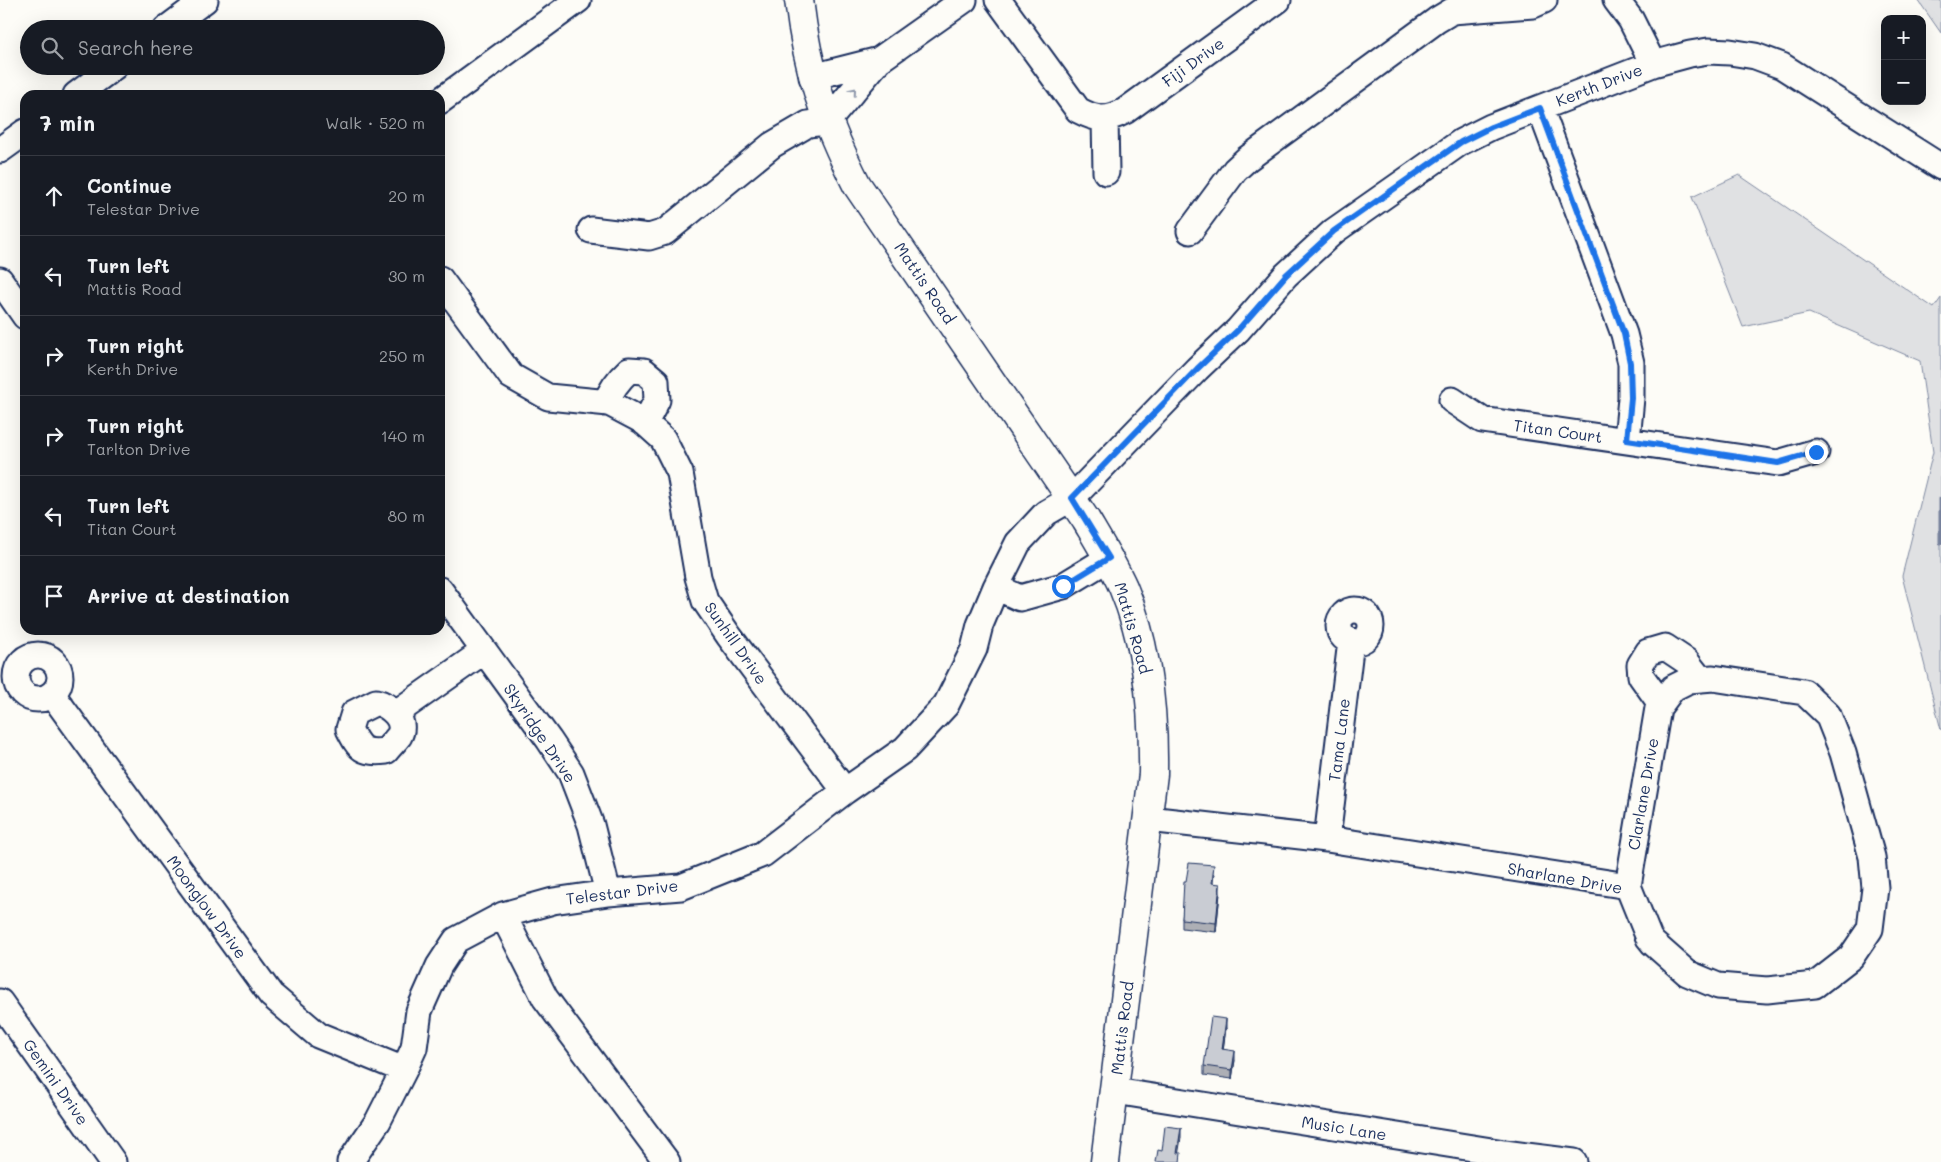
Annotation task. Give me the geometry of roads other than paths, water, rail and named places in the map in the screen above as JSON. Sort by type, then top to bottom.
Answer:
[{"type":"main road","name":"Mattis Road","points":[[799,0],[812,77],[827,122],[857,184],[1072,498],[1109,558],[1124,589],[1134,620],[1146,667],[1151,702],[1154,740],[1153,774],[1105,1162]]},
{"type":"street","points":[[178,20],[205,0]]},
{"type":"street","points":[[445,97],[578,0]]},
{"type":"street","points":[[591,230],[649,237],[665,232],[772,145],[808,124],[827,122],[879,60],[964,0]]},
{"type":"street","points":[[998,0],[1078,110],[1096,118],[1105,119],[1106,172]]},
{"type":"street","name":"Fiji Drive","points":[[1105,119],[1125,111],[1278,0]]},
{"type":"street","points":[[1190,231],[1236,170],[1247,159],[1437,20],[1452,11],[1533,5],[1544,0]]},
{"type":"street","points":[[1616,0],[1631,20],[1653,64]]},
{"type":"street","name":"Kerth Drive","points":[[1072,498],[1197,369],[1238,330],[1286,275],[1334,231],[1461,142],[1491,127],[1653,64],[1708,51],[1755,56],[1796,73],[1941,167]]},
{"type":"street","points":[[812,77],[879,60]]},
{"type":"street","points":[[83,90],[103,75]]},
{"type":"street","points":[[1540,108],[1624,334],[1630,363],[1631,398],[1627,440]]},
{"type":"street","points":[[0,150],[20,136]]},
{"type":"street","points":[[0,280],[20,309]]},
{"type":"street","name":"Sunhill Drive","points":[[445,286],[511,376],[548,397],[606,403],[645,423],[664,439],[680,473],[698,577],[705,601],[845,792]]},
{"type":"street","points":[[606,403],[618,380],[629,370],[644,371],[656,381],[657,400],[645,423]]},
{"type":"street","name":"Titan Court","points":[[1452,400],[1482,420],[1778,463],[1816,452]]},
{"type":"street","name":"Telestar Drive","points":[[350,1162],[378,1121],[404,1070],[414,1048],[419,1011],[443,960],[456,940],[503,915],[554,901],[608,893],[681,887],[764,854],[905,749],[946,705],[974,649],[980,625],[1018,543],[1046,513],[1072,498]]},
{"type":"street","points":[[996,587],[1020,598],[1063,586],[1109,558]]},
{"type":"street","name":"Skyridge Drive","points":[[445,597],[549,740],[570,773],[591,825],[608,893]]},
{"type":"street","name":"Tama Lane","points":[[1327,839],[1351,641]]},
{"type":"street","points":[[1661,704],[1641,676],[1640,664],[1648,652],[1665,647],[1686,661],[1700,679]]},
{"type":"street","points":[[396,713],[484,651]]},
{"type":"street","name":"Clarlane Drive","points":[[1628,886],[1658,708],[1673,688],[1689,680],[1713,678],[1804,692],[1828,715]]},
{"type":"street","name":"Moonglow Drive","points":[[52,694],[271,995],[318,1034],[404,1070]]},
{"type":"street","name":"Sharlane Drive","points":[[1148,819],[1327,839],[1628,886],[1649,938],[1687,973],[1718,986],[1766,990],[1815,985],[1851,957],[1870,929],[1875,888],[1869,848],[1843,753],[1828,715]]},
{"type":"street","points":[[503,915],[545,998],[666,1162]]},
{"type":"street","name":"Gemini Drive","points":[[0,1002],[112,1162]]},
{"type":"street","name":"Music Lane","points":[[1115,1091],[1574,1162]]},
{"type":"waterway","points":[[1941,499],[1941,542]]}]
